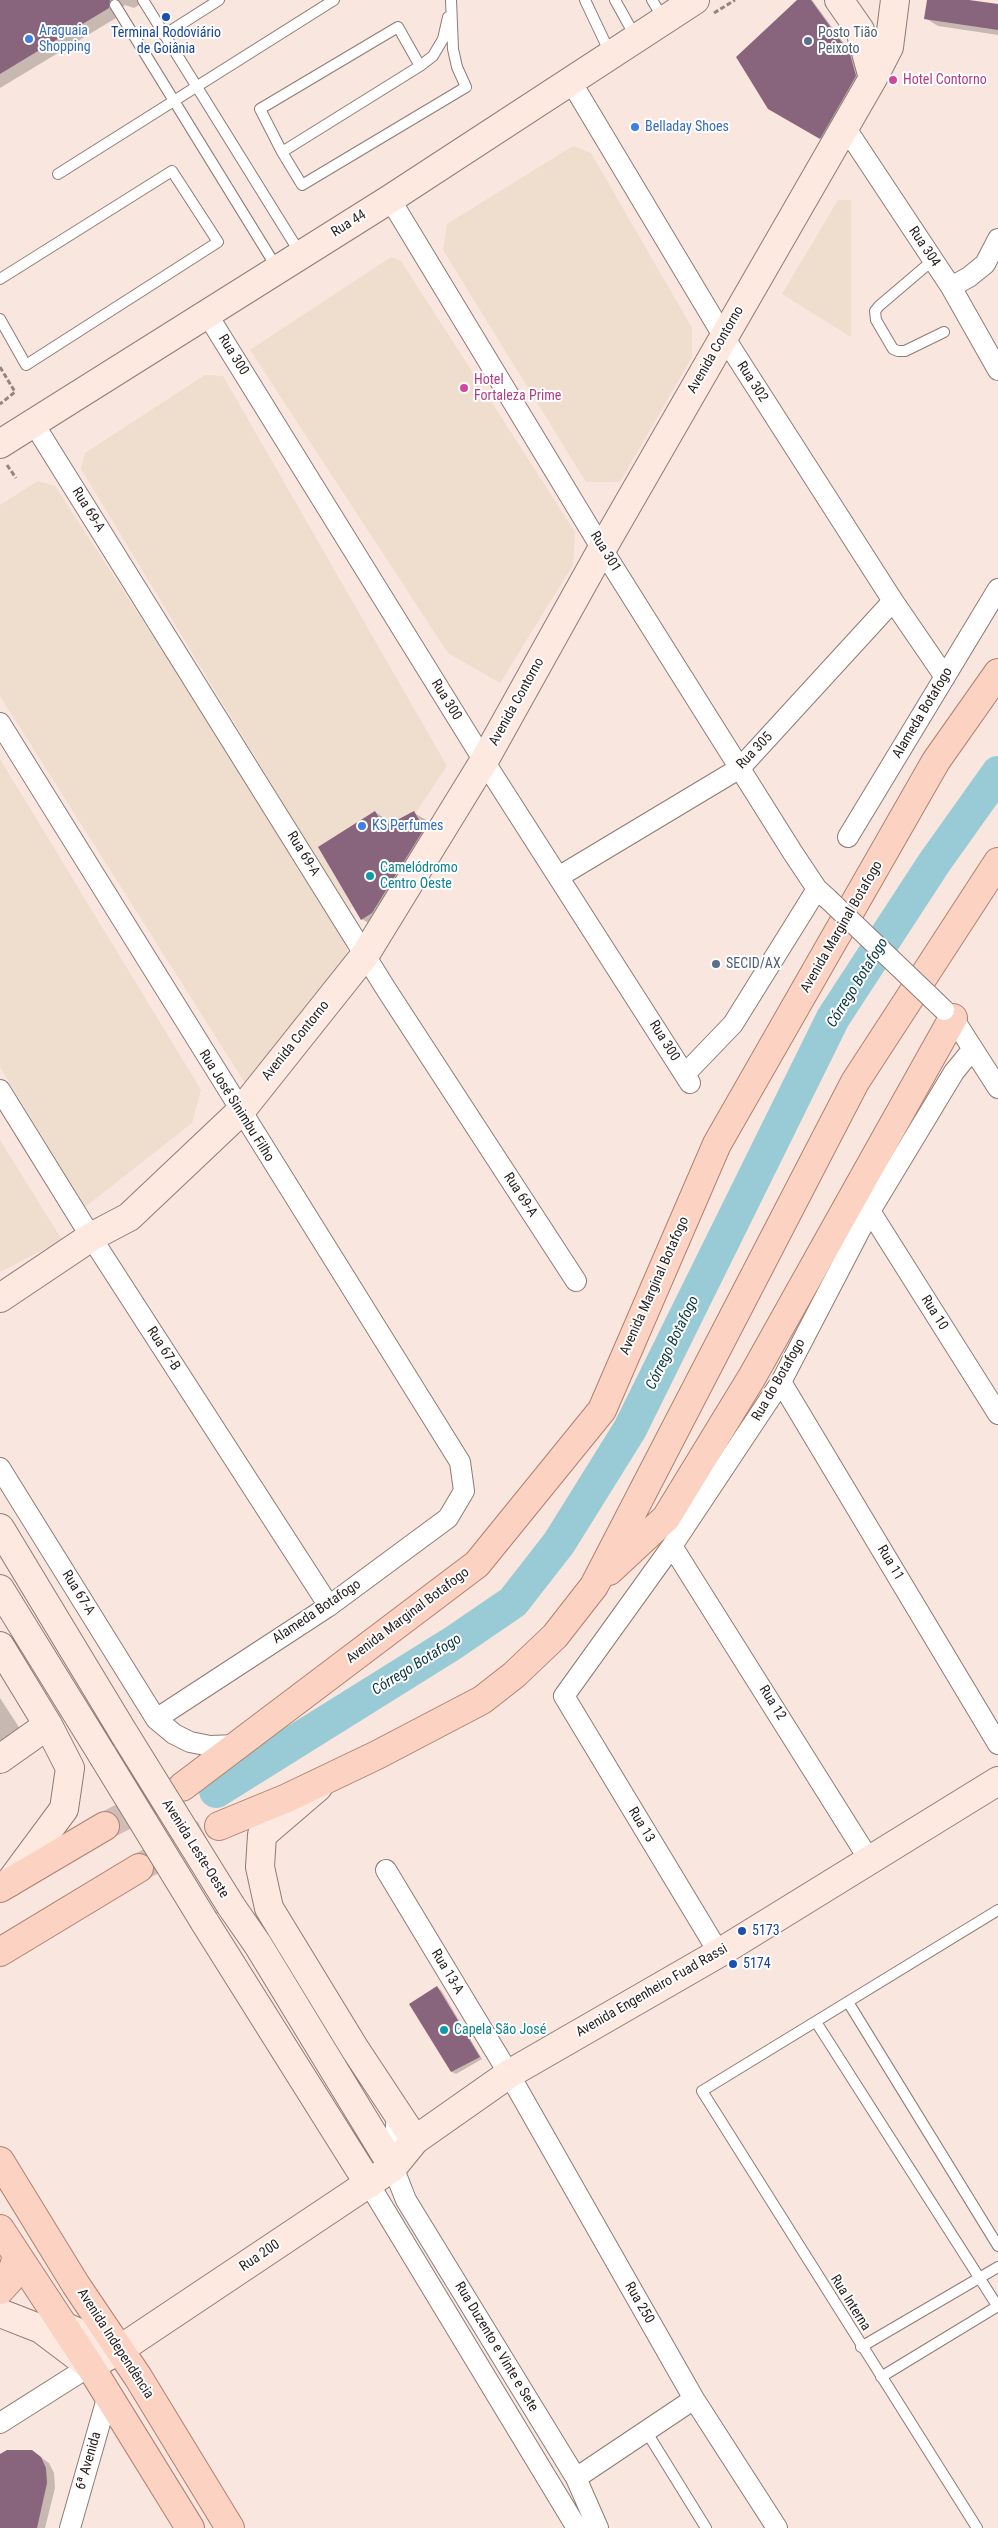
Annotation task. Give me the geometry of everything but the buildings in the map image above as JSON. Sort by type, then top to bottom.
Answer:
[{"type":"main road","name":"Rua 44","points":[[5,438],[34,424],[390,199],[637,38],[658,10],[695,0]]},
{"type":"main road","points":[[839,0],[860,30],[874,78]]},
{"type":"main road","name":"Avenida Contorno","points":[[0,1298],[91,1238],[129,1217],[240,1112],[365,954],[484,761],[602,549],[874,78],[889,47],[895,0]]},
{"type":"main road","name":"Avenida Marginal Botafogo","points":[[182,1787],[477,1564],[602,1410],[717,1144],[936,761],[998,673]]},
{"type":"main road","points":[[594,1586],[855,1082],[998,862]]},
{"type":"main road","points":[[219,1826],[329,1778],[432,1728],[482,1700],[514,1675],[555,1636],[594,1586],[666,1518],[752,1377],[948,1014]]},
{"type":"main road","name":"Avenida Leste-Oeste","points":[[0,1528],[125,1735],[231,1906],[258,1945],[394,2167]]},
{"type":"main road","points":[[0,1589],[369,2184]]},
{"type":"main road","points":[[0,1646],[48,1724],[70,1768],[64,1809],[5,1885]]},
{"type":"main road","points":[[0,1759],[48,1724]]},
{"type":"main road","points":[[329,1778],[262,1835],[260,1867],[269,1908],[414,2140]]},
{"type":"main road","name":"Avenida Engenheiro Fuad Rassi","points":[[509,2074],[719,1953],[998,1780]]},
{"type":"main road","points":[[5,1885],[105,1826]]},
{"type":"main road","points":[[0,1952],[139,1868]]},
{"type":"main road","name":"Rua 200","points":[[90,2366],[119,2350],[394,2167],[414,2140],[509,2074]]},
{"type":"main road","name":"Avenida Independência","points":[[0,2161],[230,2528]]},
{"type":"main road","points":[[0,2229],[90,2366],[190,2528]]},
{"type":"main road","points":[[0,2290],[10,2279],[17,2256]]},
{"type":"main road","points":[[0,2296],[32,2308],[64,2327],[119,2350]]},
{"type":"main road","points":[[0,2312],[41,2329],[90,2366]]},
{"type":"street","name":"Rua 302","points":[[570,80],[724,337],[892,601],[945,677]]},
{"type":"street","name":"Rua 304","points":[[845,127],[951,287],[998,370]]},
{"type":"street","name":"Rua 301","points":[[390,199],[602,549],[822,894],[948,1014],[998,1088]]},
{"type":"street","points":[[951,287],[969,277],[985,264],[998,239]]},
{"type":"street","name":"Rua 300","points":[[207,314],[484,761],[560,876],[688,1079],[733,1024],[822,894]]},
{"type":"street","name":"Rua 69-A","points":[[34,424],[365,954],[576,1281]]},
{"type":"street","name":"Alameda Botafogo","points":[[848,837],[998,589]]},
{"type":"street","name":"Rua 305","points":[[560,876],[740,768],[892,601]]},
{"type":"street","name":"Rua José Sinimbu Filho","points":[[0,723],[240,1112],[460,1462],[464,1491]]},
{"type":"street","name":"Rua do Botafogo","points":[[564,1696],[672,1546],[781,1382],[870,1211],[954,1072],[972,1050]]},
{"type":"street","name":"Rua 67-B","points":[[0,1090],[91,1238],[329,1606]]},
{"type":"street","name":"Rua 10","points":[[870,1211],[998,1414]]},
{"type":"street","name":"Rua 11","points":[[781,1382],[998,1744]]},
{"type":"street","name":"Rua 67-A","points":[[0,1468],[156,1719],[174,1734],[190,1742],[210,1746],[237,1745]]},
{"type":"street","name":"Alameda Botafogo","points":[[156,1719],[329,1606],[448,1518],[464,1491]]},
{"type":"street","name":"Rua 12","points":[[672,1546],[870,1861]]},
{"type":"street","name":"Rua 13","points":[[564,1696],[719,1953]]},
{"type":"street","name":"Rua 13-A","points":[[386,1870],[509,2074]]},
{"type":"street","name":"Rua 250","points":[[509,2074],[694,2399],[777,2528]]},
{"type":"street","points":[[394,2167],[397,2112]]},
{"type":"street","name":"Rua Duzento e Vinte e Sete","points":[[394,2167],[406,2200],[576,2478],[598,2528]]},
{"type":"street","name":"Rua Duzento e Vinte e Sete","points":[[369,2184],[577,2528]]},
{"type":"street","name":"Rua 200","points":[[0,2423],[90,2366]]},
{"type":"street","name":"6ª Avenida","points":[[70,2528],[108,2395]]},
{"type":"street","points":[[576,2478],[694,2399]]},
{"type":"lane","points":[[143,0],[301,254]]},
{"type":"lane","points":[[164,35],[219,0]]},
{"type":"lane","points":[[58,174],[334,0]]},
{"type":"lane","points":[[585,0],[610,54]]},
{"type":"lane","points":[[616,0],[637,38]]},
{"type":"lane","points":[[420,66],[398,27],[260,109],[282,152],[302,185],[466,87],[456,67],[450,3]]},
{"type":"lane","points":[[282,152],[433,56],[443,39],[450,3]]},
{"type":"lane","points":[[115,5],[278,269]]},
{"type":"lane","points":[[0,278],[172,171],[218,242],[26,365],[0,319]]},
{"type":"lane","points":[[933,260],[878,306],[875,311],[876,320],[893,349],[898,351],[905,351],[944,332]]},
{"type":"lane","points":[[881,2377],[998,2307],[816,2022],[998,1910]]},
{"type":"lane","points":[[848,2002],[998,2246]]},
{"type":"lane","name":"Rua Interna","points":[[816,2022],[702,2091],[861,2347],[977,2528]]},
{"type":"lane","points":[[861,2347],[998,2267]]},
{"type":"lane","points":[[646,2431],[706,2528]]},
{"type":"path","points":[[0,367],[15,392],[0,404]]},
{"type":"shaded area","points":[[573,146],[591,153],[692,328],[692,357],[620,482],[586,482],[443,250],[447,224]]},
{"type":"shaded area","points":[[838,200],[851,200],[851,337],[782,294]]},
{"type":"shaded area","points":[[391,257],[401,261],[575,532],[573,565],[500,683],[448,653],[250,350]]},
{"type":"shaded area","points":[[205,375],[223,376],[447,766],[349,912],[81,469],[85,453]]},
{"type":"shaded area","points":[[38,481],[55,486],[338,920],[347,950],[343,973],[245,1083],[0,696],[0,505]]},
{"type":"shaded area","points":[[0,759],[201,1090],[192,1123],[85,1207],[0,1067]]},
{"type":"shaded area","points":[[0,1140],[62,1240],[0,1272]]},
{"type":"waterway","name":"Córrego Botafogo","points":[[216,1791],[453,1643],[513,1602],[559,1543],[630,1429],[833,1018],[934,863],[998,773]]},
{"type":"tunnel","points":[[105,1826],[182,1787]]},
{"type":"tunnel","points":[[142,1866],[219,1826]]},
{"type":"place","name":"Terminal Rodoviário de Goiânia","points":[[166,17]]},
{"type":"place","name":"Araguaia Shopping","points":[[29,39]]},
{"type":"place","name":"Posto Tião Peixoto","points":[[808,41]]},
{"type":"place","name":"Hotel Contorno","points":[[893,80]]},
{"type":"place","name":"Belladay Shoes","points":[[635,127]]},
{"type":"place","name":"Hotel Fortaleza Prime","points":[[464,388]]},
{"type":"place","name":"KS Perfumes","points":[[362,826]]},
{"type":"place","name":"Camelódromo Centro Oeste","points":[[370,876]]},
{"type":"place","name":"SECID/AX","points":[[716,964]]},
{"type":"place","name":"5173","points":[[742,1931]]},
{"type":"place","name":"5174","points":[[733,1964]]},
{"type":"place","name":"Capela São José","points":[[444,2030]]}]
